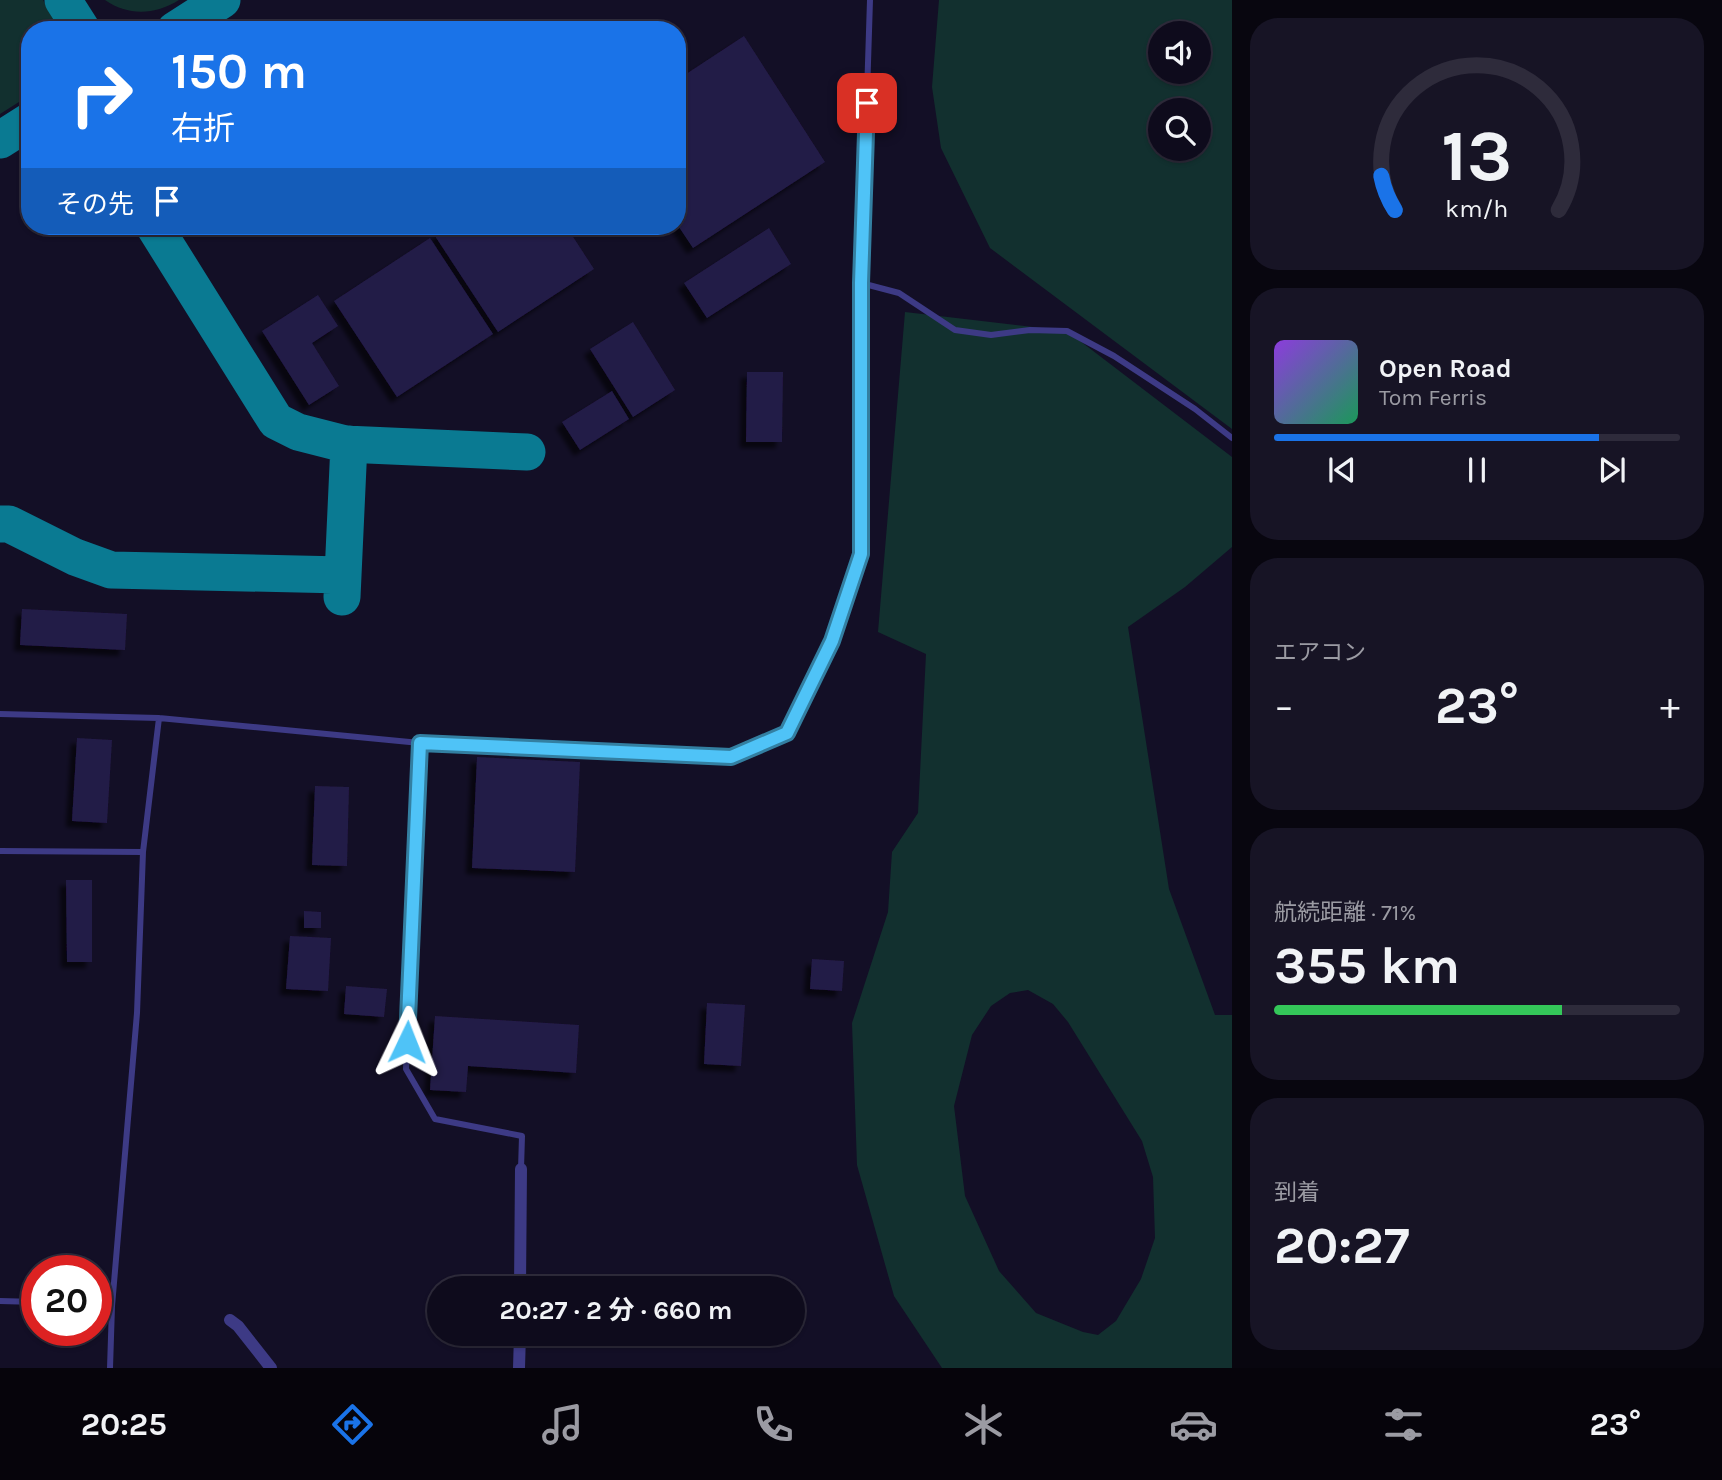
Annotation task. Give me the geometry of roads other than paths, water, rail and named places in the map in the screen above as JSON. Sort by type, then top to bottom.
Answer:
[{"type":"street","points":[[520,1276],[521,1169]]},
{"type":"street","points":[[230,1320],[238,1326],[271,1368]]},
{"type":"street","points":[[519,1368],[520,1346]]},
{"type":"lane","points":[[0,714],[159,718],[420,743],[731,757],[787,733],[832,641],[861,554],[861,283],[870,0]]},
{"type":"lane","points":[[861,283],[899,293],[955,330],[990,335],[1030,330],[1067,331],[1114,356],[1195,409],[1232,438]]},
{"type":"lane","points":[[112,1306],[137,1013],[143,852],[159,718]]},
{"type":"lane","points":[[420,743],[406,1069],[435,1119],[522,1136],[521,1169]]},
{"type":"lane","points":[[0,851],[143,852]]},
{"type":"lane","points":[[0,1301],[21,1302]]},
{"type":"lane","points":[[110,1368],[111,1346]]}]
